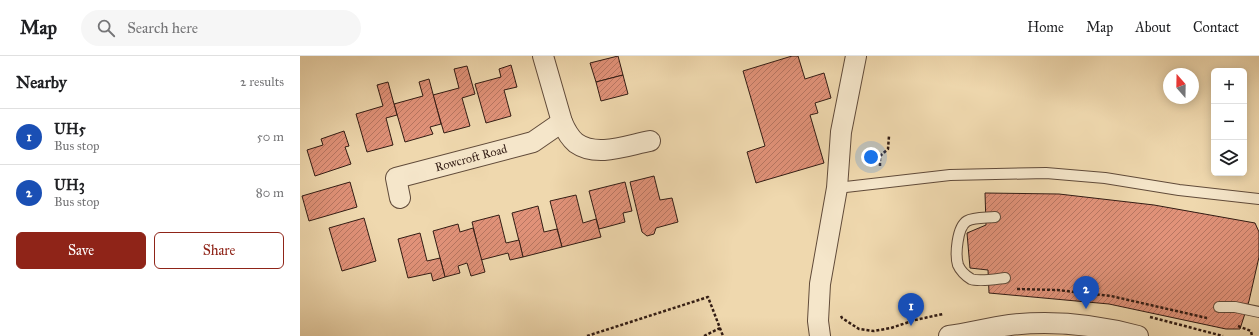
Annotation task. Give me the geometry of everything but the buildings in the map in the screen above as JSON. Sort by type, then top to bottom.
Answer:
[{"type":"street","points":[[543,56],[565,130],[576,143],[587,148],[602,151],[650,141]]},
{"type":"street","points":[[820,336],[818,321],[820,284],[837,188],[841,132],[856,56]]},
{"type":"street","name":"Rowcroft Road","points":[[400,198],[396,178],[533,142],[562,122]]},
{"type":"street","points":[[954,335],[1010,325],[1047,323],[1085,326],[1138,336]]},
{"type":"lane","points":[[837,188],[950,175],[1046,173],[1105,178],[1180,190],[1259,199]]},
{"type":"lane","points":[[995,217],[973,219],[967,221],[961,228],[958,240],[958,265],[964,273],[972,279],[988,280],[1005,278]]},
{"type":"lane","points":[[1219,307],[1235,307],[1259,312]]},
{"type":"path","points":[[880,183],[880,156],[888,149],[889,136]]},
{"type":"path","points":[[1012,289],[1057,290],[1111,296],[1210,319]]},
{"type":"path","points":[[587,336],[708,297],[723,336]]},
{"type":"path","points":[[839,312],[842,318],[859,329],[874,331],[891,328],[915,320],[955,312],[954,335]]},
{"type":"path","points":[[704,336],[720,328]]},
{"type":"path","points":[[1243,328],[1251,331],[1252,336]]},
{"type":"place","name":"UH3","points":[[1086,309]]},
{"type":"place","name":"UH5","points":[[911,326]]}]
